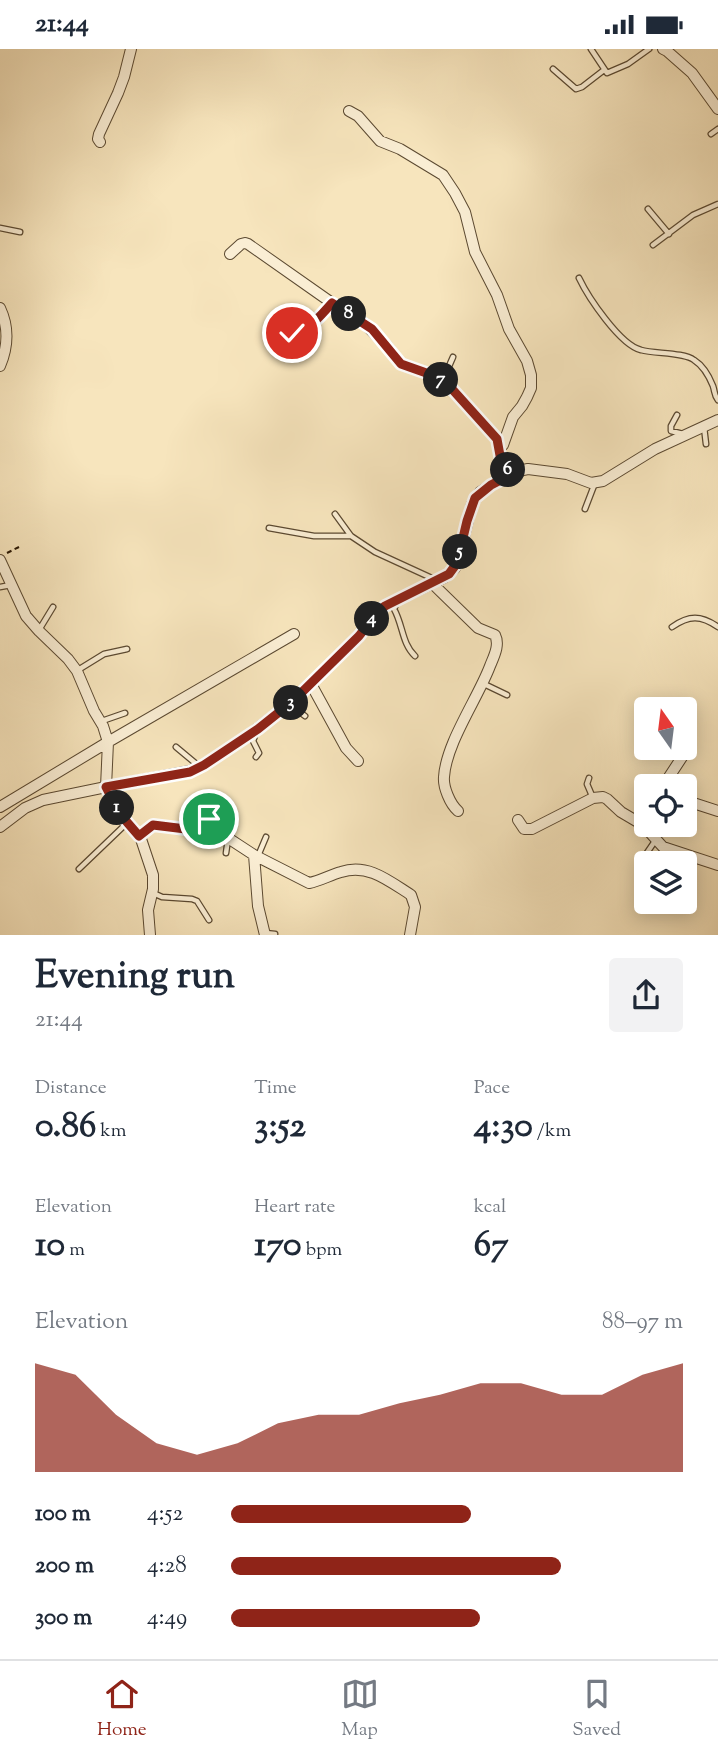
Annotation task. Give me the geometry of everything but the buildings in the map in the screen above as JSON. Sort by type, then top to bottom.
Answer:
[{"type":"street","points":[[100,142],[99,134],[121,86],[131,49]]},
{"type":"street","points":[[663,49],[692,73],[718,109]]},
{"type":"street","points":[[349,111],[380,141],[443,175],[465,212],[479,262],[497,295],[509,329],[527,361],[531,375],[531,388],[513,417],[503,445],[499,448]]},
{"type":"street","points":[[230,254],[245,243],[372,329],[401,364],[442,381],[497,439],[505,469],[518,471]]},
{"type":"street","points":[[0,308],[6,330],[5,352],[1,362]]},
{"type":"street","points":[[0,827],[43,800],[190,772],[258,729],[311,684],[385,606],[449,574],[457,563],[475,498],[491,485],[518,471],[528,469],[547,470],[591,483],[596,482],[718,420]]},
{"type":"street","points":[[0,558],[26,616],[77,671],[101,721],[108,742],[106,787],[120,814],[144,844],[153,875],[154,882],[148,904],[150,935]]},
{"type":"street","points":[[438,580],[434,585],[478,628],[497,637],[498,643],[484,684],[458,732],[445,773],[444,779],[450,798],[458,811]]},
{"type":"street","points":[[0,807],[294,634]]},
{"type":"street","points":[[311,684],[346,748],[358,761]]},
{"type":"street","points":[[518,820],[524,829],[532,829],[593,798],[603,797],[643,825],[663,847],[718,865]]},
{"type":"street","points":[[697,804],[718,811]]},
{"type":"street","points":[[139,836],[153,825],[202,831],[228,838],[256,856],[309,883],[352,869],[364,869],[411,895],[415,907],[410,935]]},
{"type":"street","points":[[256,856],[258,906],[264,934]]},
{"type":"lane","points":[[590,49],[607,73],[628,64],[649,49]]},
{"type":"lane","points":[[553,69],[576,89],[604,70]]},
{"type":"lane","points":[[710,134],[718,129]]},
{"type":"lane","points":[[653,245],[693,215],[718,204]]},
{"type":"lane","points":[[648,209],[669,234]]},
{"type":"lane","points":[[0,228],[20,232]]},
{"type":"lane","points":[[579,278],[595,305],[625,342],[640,350],[691,357],[701,366],[718,400]]},
{"type":"lane","points":[[287,332],[296,333],[308,327],[332,303]]},
{"type":"lane","points":[[442,381],[453,356]]},
{"type":"lane","points":[[677,415],[671,431],[684,435]]},
{"type":"lane","points":[[704,426],[706,444]]},
{"type":"lane","points":[[585,509],[596,482]]},
{"type":"lane","points":[[335,514],[351,536],[375,552],[438,580]]},
{"type":"lane","points":[[269,528],[314,536],[351,536]]},
{"type":"lane","points":[[0,587],[12,585]]},
{"type":"lane","points":[[399,599],[394,609],[406,645],[415,656]]},
{"type":"lane","points":[[39,631],[53,607]]},
{"type":"lane","points":[[672,627],[692,618],[710,622],[718,627]]},
{"type":"lane","points":[[77,671],[104,654],[127,649]]},
{"type":"lane","points":[[484,684],[507,695]]},
{"type":"lane","points":[[293,701],[293,707],[305,716]]},
{"type":"lane","points":[[101,721],[125,713]]},
{"type":"lane","points":[[256,757],[259,753],[253,741],[258,729]]},
{"type":"lane","points":[[176,747],[201,767]]},
{"type":"lane","points":[[589,778],[587,784],[593,798]]},
{"type":"lane","points":[[202,831],[218,811]]},
{"type":"lane","points":[[79,869],[127,823]]},
{"type":"lane","points":[[256,856],[266,837]]},
{"type":"lane","points":[[226,853],[228,838]]},
{"type":"lane","points":[[648,851],[656,840]]},
{"type":"lane","points":[[152,892],[162,897],[192,898],[197,901],[209,920]]},
{"type":"lane","points":[[264,934],[275,934]]},
{"type":"path","points":[[0,558],[19,547]]},
{"type":"route","points":[[209,819],[202,831],[153,825],[139,836],[120,814],[106,787],[190,772],[216,758],[263,725],[293,701],[359,636],[385,606],[449,574],[457,563],[475,498],[491,485],[518,471],[505,469],[497,439],[452,389],[432,375],[398,362],[372,329],[340,307],[332,303],[308,327],[292,333]]}]
